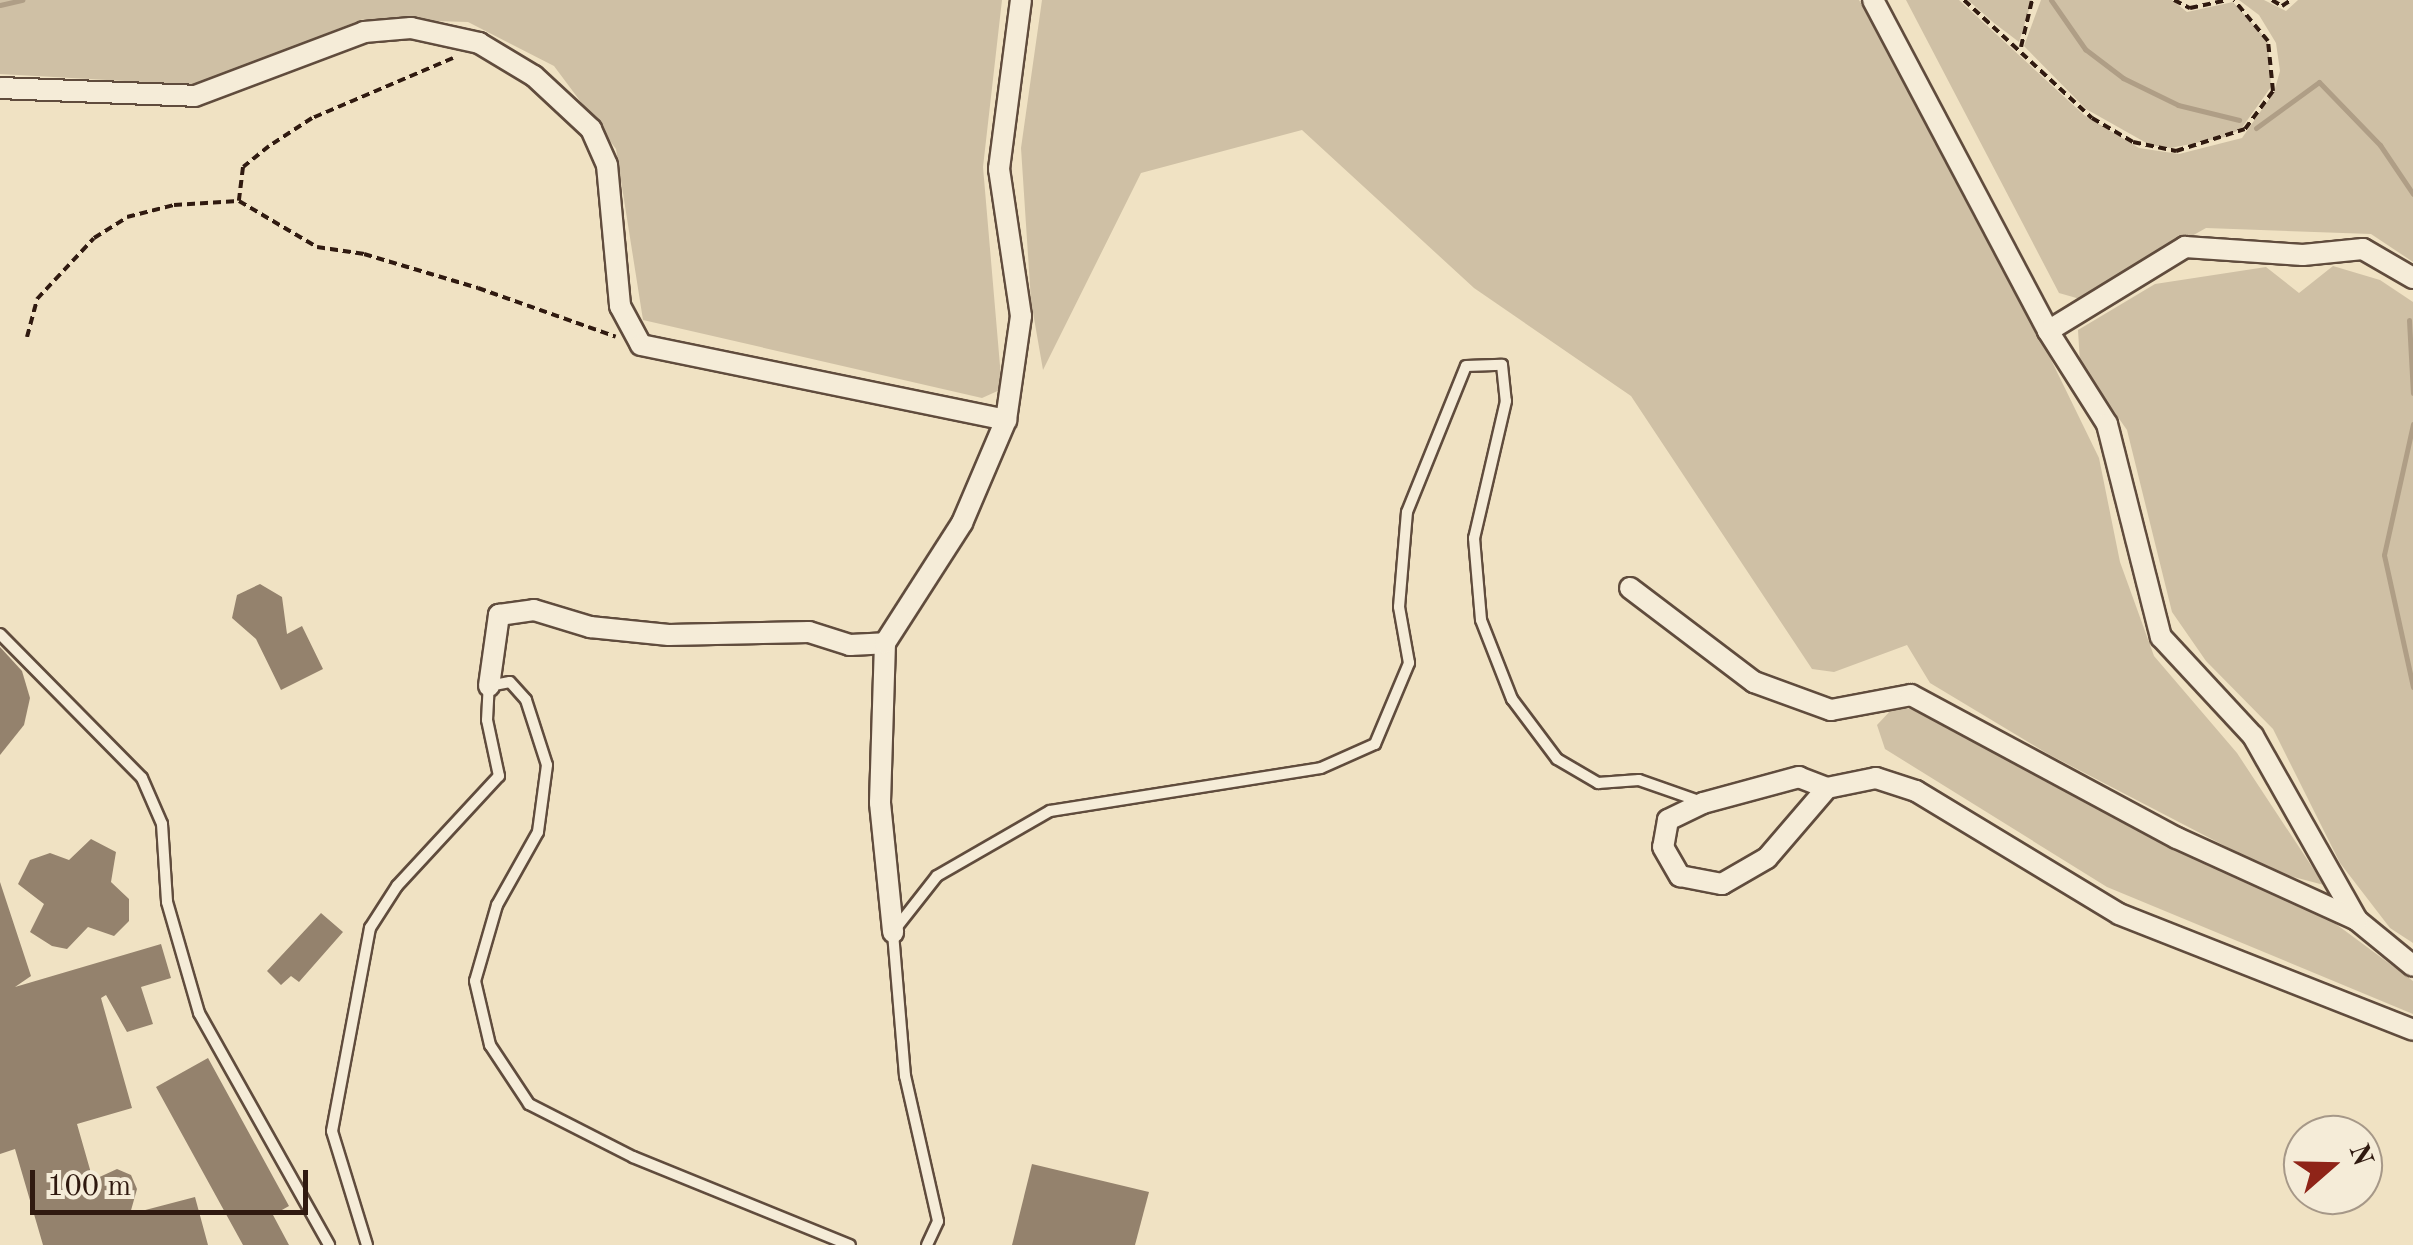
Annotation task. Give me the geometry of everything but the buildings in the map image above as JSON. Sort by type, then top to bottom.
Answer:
[{"type":"street","points":[[893,932],[880,802],[885,643],[962,523],[1006,420],[1021,316],[998,169],[1021,0]]},
{"type":"street","points":[[1873,0],[2048,331],[2107,424],[2161,637],[2253,736],[2357,920]]},
{"type":"street","points":[[0,88],[195,96],[364,32],[411,28],[479,43],[534,76],[591,130],[608,165],[620,306],[641,345],[1006,420]]},
{"type":"street","points":[[2048,331],[2185,248],[2303,254],[2363,249],[2413,278]]},
{"type":"street","points":[[1630,588],[1754,682],[1831,710],[1911,695],[2177,838],[2357,920],[2413,966]]},
{"type":"street","points":[[489,686],[499,615],[534,610],[590,626],[669,635],[809,632],[850,645],[885,643]]},
{"type":"street","points":[[1827,788],[1767,858],[1722,884],[1680,876],[1663,847],[1668,820],[1703,803],[1799,777],[1827,788],[1876,778],[1916,791],[2120,914],[2413,1030]]},
{"type":"lane","points":[[927,1245],[938,1222],[905,1076],[893,932],[937,876],[1050,811],[1321,768],[1375,744],[1409,664],[1399,606],[1406,512],[1443,409],[1466,366],[1502,366],[1506,401],[1474,538],[1481,620],[1512,698],[1558,759],[1598,783],[1639,780],[1703,803]]},
{"type":"lane","points":[[0,634],[142,778],[162,824],[167,902],[199,1013],[329,1245]]},
{"type":"lane","points":[[367,1245],[332,1131],[370,928],[397,886],[500,776],[487,720],[489,686],[510,682],[526,700],[547,765],[538,832],[496,905],[475,982],[490,1045],[529,1104],[632,1157],[850,1245]]},
{"type":"path","points":[[1964,0],[2021,47],[2092,118],[2133,142],[2176,151],[2200,148],[2245,129],[2272,91],[2268,40],[2234,0]]},
{"type":"path","points":[[2021,47],[2032,0]]},
{"type":"path","points":[[2174,0],[2190,8],[2227,0]]},
{"type":"path","points":[[2272,0],[2282,6],[2291,0]]},
{"type":"path","points":[[239,201],[244,168],[283,136],[479,43]]},
{"type":"path","points":[[26,337],[37,299],[94,238],[127,217],[174,205],[239,201],[317,248],[364,254],[478,288],[641,345]]},
{"type":"shaded area","points":[[0,0],[1002,0],[983,167],[1002,389],[982,398],[643,320],[616,149],[554,66],[468,22],[363,19],[196,85],[0,74]]},
{"type":"shaded area","points":[[1042,0],[1859,0],[1974,202],[2099,458],[2120,562],[2154,656],[2237,753],[2324,885],[2275,872],[2048,754],[1930,683],[1907,645],[1834,672],[1812,669],[1631,396],[1474,288],[1302,130],[1141,173],[1043,370],[1031,301],[1021,148]]},
{"type":"shaded area","points":[[1906,0],[1959,0],[2084,115],[2139,148],[2179,154],[2242,138],[2274,92],[2280,71],[2276,43],[2259,15],[2239,0],[2264,0],[2286,11],[2298,0],[2413,0],[2413,262],[2371,234],[2206,228],[2080,299],[2059,293]]},
{"type":"shaded area","points":[[1968,0],[2032,0],[2019,42],[1994,23]]},
{"type":"shaded area","points":[[2041,0],[2172,0],[2187,12],[2233,2],[2268,41],[2271,87],[2241,129],[2225,137],[2171,148],[2150,145],[2086,109],[2024,46]]},
{"type":"shaded area","points":[[2333,266],[2380,280],[2413,302],[2413,943],[2390,928],[2340,863],[2273,729],[2206,661],[2172,612],[2127,430],[2080,363],[2078,330],[2155,284],[2266,267],[2299,293]]},
{"type":"shaded area","points":[[1892,709],[1921,709],[2237,878],[2321,913],[2413,981],[2413,1014],[2107,887],[1885,749],[1877,725]]},
{"type":"waterway","points":[[0,5],[22,0]]},
{"type":"waterway","points":[[2051,0],[2085,49],[2123,78],[2178,105],[2239,120]]},
{"type":"waterway","points":[[2256,128],[2319,82],[2380,145],[2413,194]]},
{"type":"waterway","points":[[2409,320],[2413,393]]},
{"type":"waterway","points":[[2413,424],[2384,555],[2413,687]]}]
